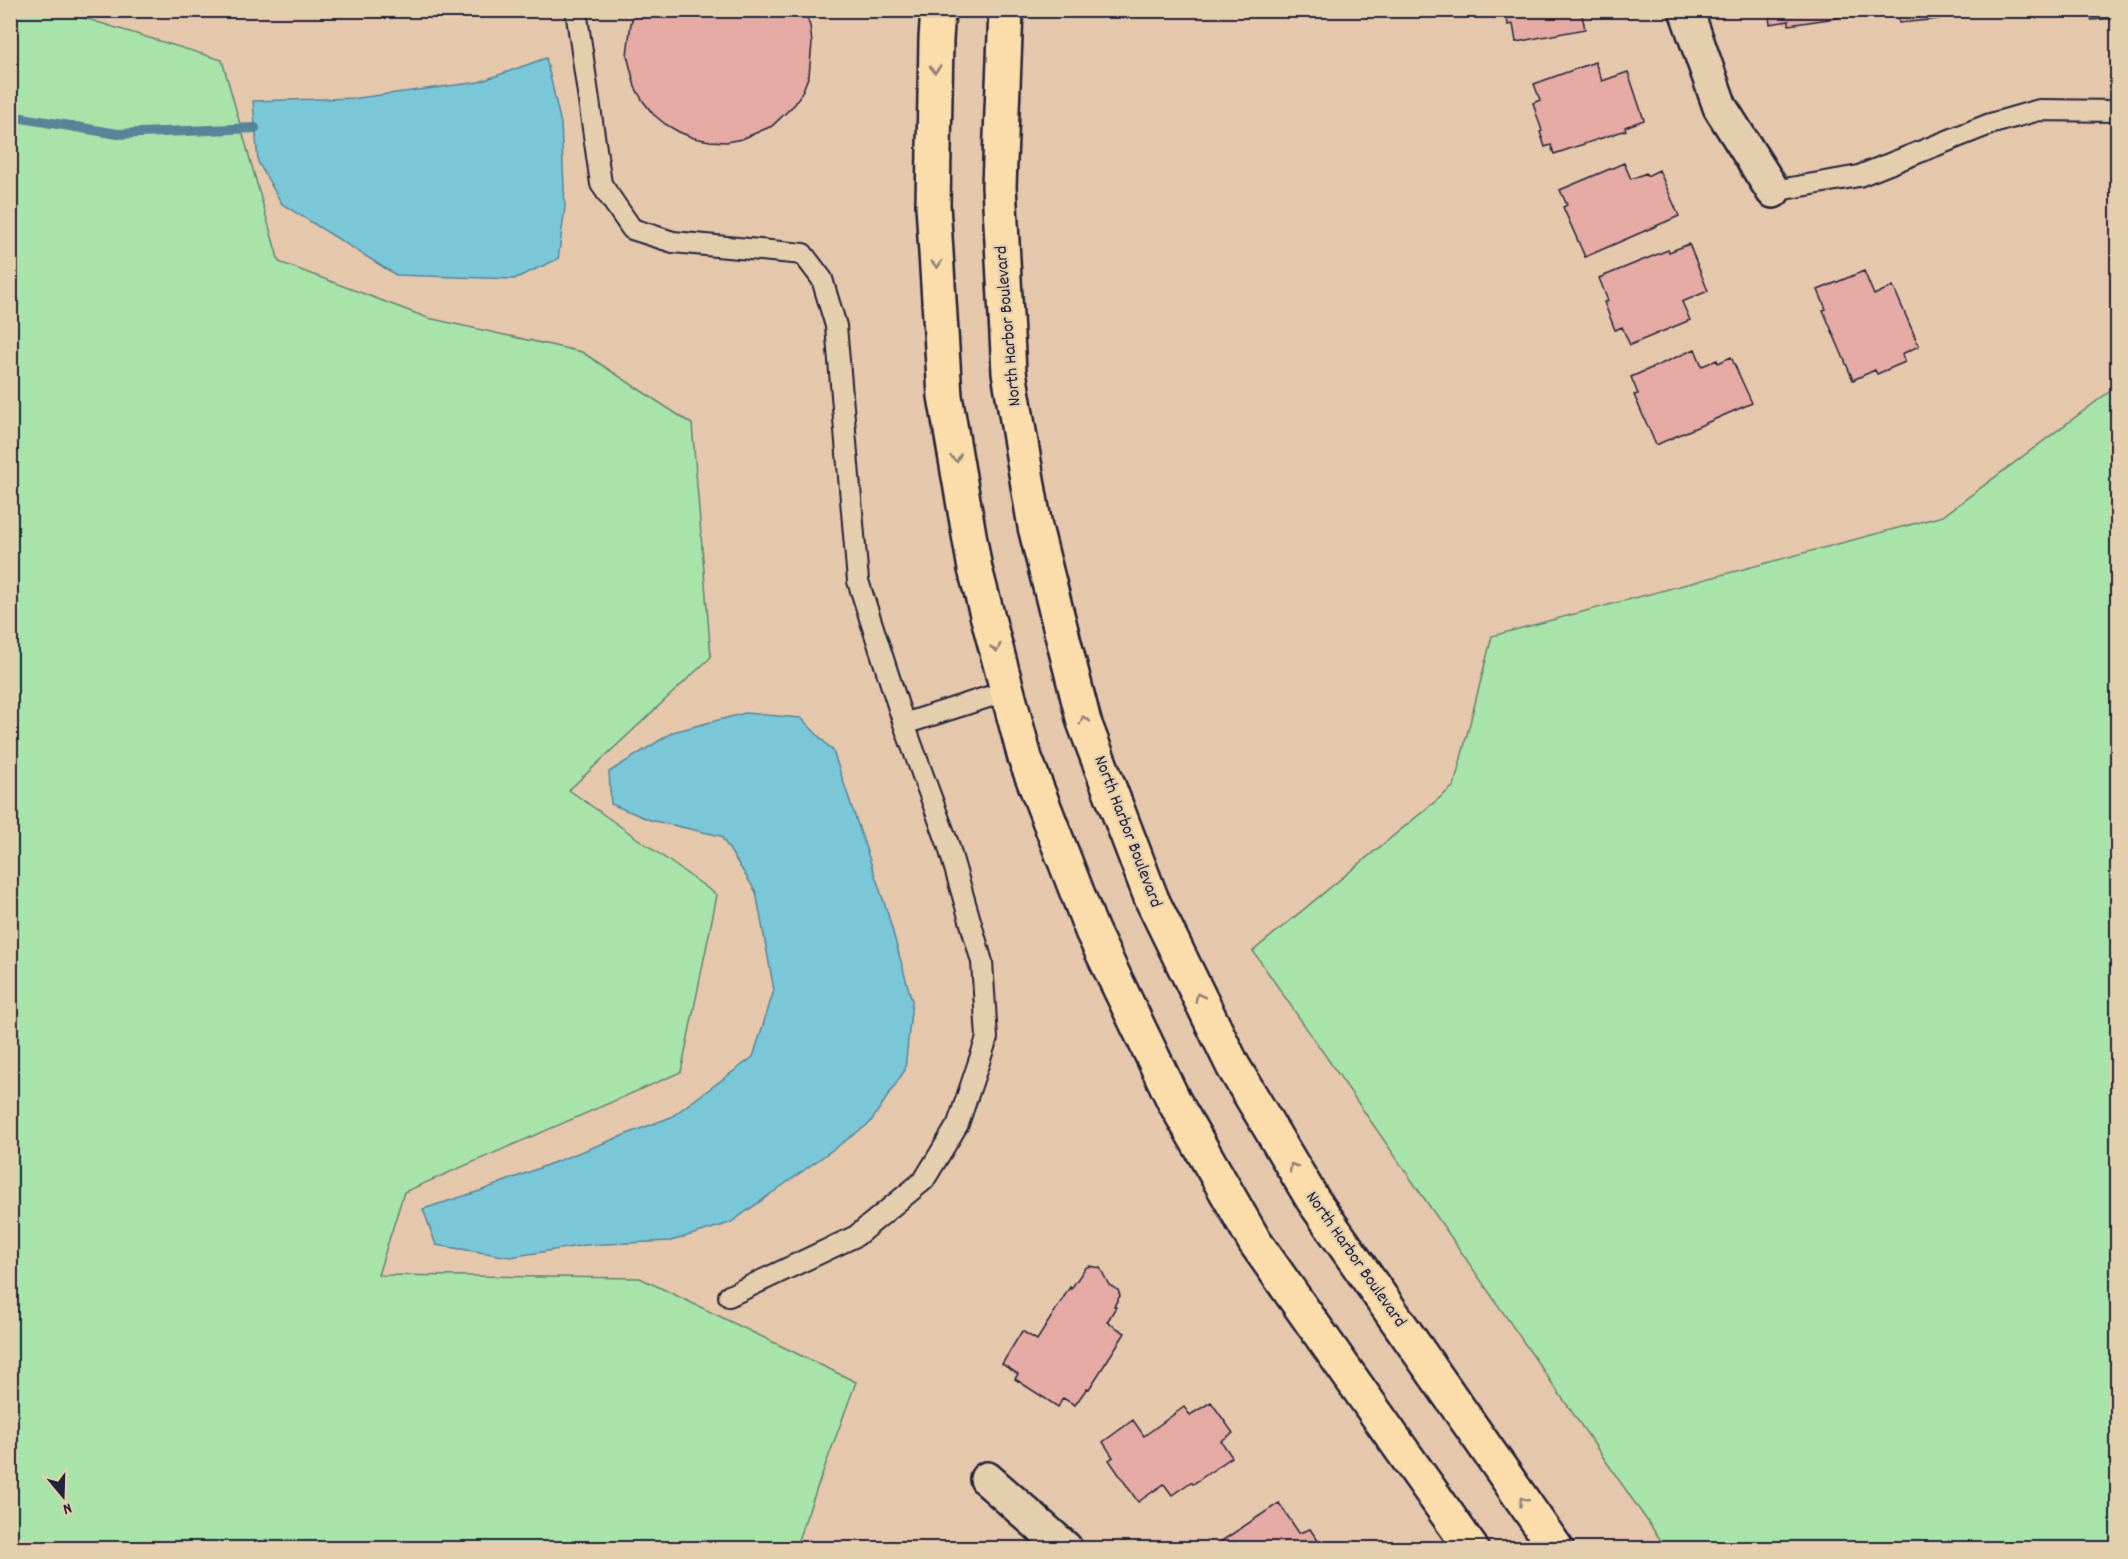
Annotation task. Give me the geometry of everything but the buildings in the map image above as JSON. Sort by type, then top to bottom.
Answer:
[{"type":"main road","points":[[938,10],[933,205],[945,396],[975,569],[1024,758],[1092,931],[1174,1101],[1255,1242],[1471,1548]]},
{"type":"main road","name":"North Harbor Boulevard","points":[[1006,10],[999,186],[1009,372],[1035,528],[1084,722],[1152,900],[1233,1066],[1312,1200],[1557,1548]]},
{"type":"street","points":[[1686,10],[1720,107],[1773,191]]},
{"type":"street","points":[[987,1479],[1065,1548]]},
{"type":"lane","points":[[576,10],[601,184],[632,229],[673,242],[803,254],[822,279],[836,326],[858,581],[903,724],[948,843],[982,962],[987,1038],[958,1124],[924,1180],[856,1236],[729,1296]]},
{"type":"lane","points":[[1773,191],[1859,176],[1990,123],[2039,110],[2118,111]]},
{"type":"lane","points":[[903,724],[1007,691]]},
{"type":"green space","points":[[10,11],[61,11],[222,60],[279,262],[428,318],[582,352],[692,424],[711,657],[569,790],[717,895],[681,1072],[404,1192],[378,1275],[640,1278],[856,1382],[795,1548],[11,1548]]},
{"type":"green space","points":[[2117,386],[2117,1548],[1666,1548],[1253,951],[1454,786],[1492,636],[1943,516]]},
{"type":"water","points":[[546,58],[561,124],[565,208],[558,259],[514,279],[396,275],[282,204],[258,162],[253,101],[358,98],[479,82]]},
{"type":"water","points":[[745,713],[801,718],[833,751],[887,911],[912,1001],[905,1070],[870,1123],[730,1223],[671,1241],[585,1245],[510,1257],[436,1245],[423,1209],[480,1191],[671,1117],[753,1057],[774,990],[756,892],[721,836],[650,820],[611,804],[609,772],[673,732]]},
{"type":"waterway","points":[[10,116],[118,134],[255,128]]}]
